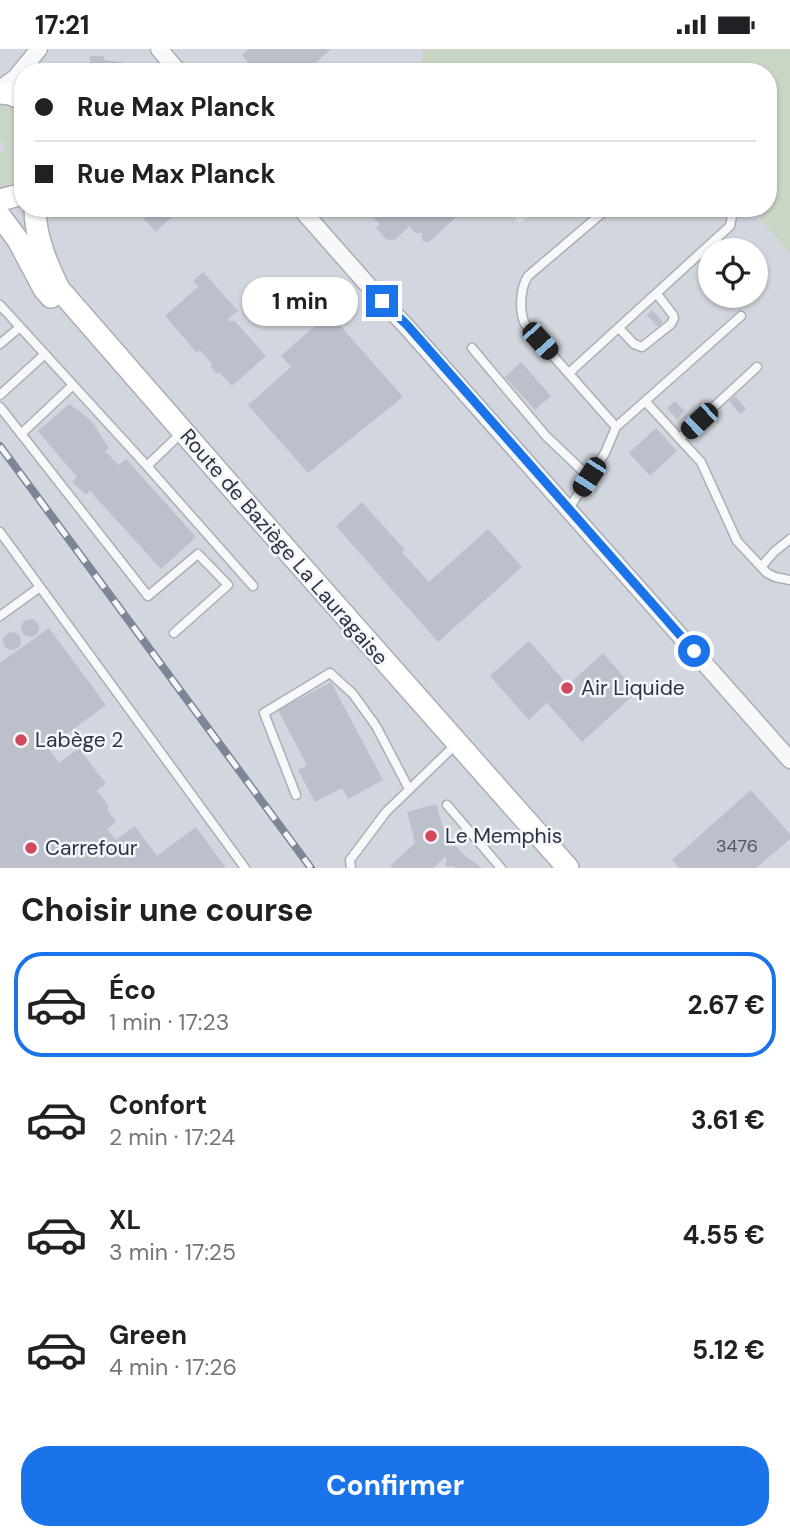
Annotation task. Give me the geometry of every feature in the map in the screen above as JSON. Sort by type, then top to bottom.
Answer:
[{"type":"main road","name":"Route de Baziège La Lauragaise","points":[[0,216],[18,240],[44,289],[79,331],[552,868]]},
{"type":"main road","name":"Route de Baziège La Lauragaise","points":[[36,217],[44,256],[59,289],[568,868]]},
{"type":"street","points":[[159,49],[171,63]]},
{"type":"street","points":[[0,91],[14,79]]},
{"type":"street","points":[[308,217],[382,301],[407,325],[790,760]]},
{"type":"lane","points":[[597,217],[528,276],[524,283],[521,316],[525,324],[616,427]]},
{"type":"lane","points":[[569,373],[730,226],[732,217]]},
{"type":"lane","points":[[619,328],[634,344],[642,347],[671,324],[673,315],[657,294]]},
{"type":"lane","points":[[0,305],[253,586]]},
{"type":"lane","points":[[568,510],[605,453],[616,427],[741,316]]},
{"type":"lane","points":[[0,344],[20,327]]},
{"type":"lane","points":[[472,348],[546,436],[589,477]]},
{"type":"lane","points":[[0,395],[45,355]]},
{"type":"lane","points":[[680,439],[757,367]]},
{"type":"lane","points":[[21,434],[73,385]]},
{"type":"lane","points":[[645,401],[701,462],[737,541],[767,573],[790,580]]},
{"type":"lane","points":[[0,407],[148,596],[198,554],[229,585],[174,633]]},
{"type":"lane","points":[[147,466],[174,440]]},
{"type":"lane","points":[[0,532],[245,868]]},
{"type":"lane","points":[[761,567],[790,539]]},
{"type":"lane","points":[[0,616],[40,587]]},
{"type":"lane","points":[[296,795],[264,713],[330,673],[353,694],[376,726],[409,789]]},
{"type":"lane","points":[[351,868],[350,860],[386,812],[449,751]]},
{"type":"lane","points":[[447,805],[501,868]]},
{"type":"shaded area","points":[[0,49],[422,49],[421,63],[14,63],[14,217],[514,217],[520,223],[527,217],[759,217],[790,253],[790,868],[0,868]]},
{"type":"green space","points":[[422,49],[790,49],[790,253],[759,217],[777,217],[777,63],[421,63]]},
{"type":"green space","points":[[0,104],[14,107],[14,187],[0,190],[0,154],[5,150],[5,143],[0,140]]},
{"type":"building","points":[[249,49],[331,49],[315,63],[249,63],[242,55]]},
{"type":"building","points":[[90,56],[104,56],[104,60],[123,63],[90,63]]},
{"type":"building","points":[[142,217],[171,217],[171,218],[156,232]]},
{"type":"building","points":[[373,217],[455,218],[428,243],[422,240],[422,233],[415,233],[409,226],[396,239],[386,239],[376,228],[380,225]]},
{"type":"building","points":[[203,272],[238,311],[228,319],[231,322],[234,320],[266,356],[232,386],[219,372],[217,374],[200,350],[197,353],[165,316],[198,287],[193,281]]},
{"type":"building","points":[[652,310],[663,322],[658,327],[647,315]]},
{"type":"building","points":[[329,313],[403,397],[308,473],[248,405],[291,367],[281,356]]},
{"type":"building","points":[[521,362],[551,396],[535,410],[505,377]]},
{"type":"building","points":[[735,396],[746,409],[740,414],[729,401]]},
{"type":"building","points":[[675,401],[685,411],[677,419],[667,408]]},
{"type":"building","points":[[69,404],[93,423],[109,448],[105,451],[119,465],[126,459],[196,537],[161,569],[90,491],[86,495],[72,482],[77,477],[38,431]]},
{"type":"building","points":[[656,428],[677,451],[650,476],[629,453]]},
{"type":"building","points":[[362,502],[405,550],[402,552],[429,582],[488,529],[522,567],[438,642],[336,526]]},
{"type":"building","points":[[30,619],[36,622],[39,628],[36,634],[30,637],[24,634],[21,628],[24,622]]},
{"type":"building","name":"Labège 2","points":[[49,628],[106,705],[48,748],[59,763],[79,748],[106,784],[97,790],[116,822],[107,829],[116,840],[135,826],[157,856],[196,827],[226,868],[0,868],[0,663]]},
{"type":"building","points":[[12,632],[18,635],[21,641],[18,647],[12,650],[6,647],[3,641],[6,635]]},
{"type":"building","name":"Air Liquide","points":[[529,641],[568,685],[603,653],[637,692],[582,742],[547,703],[529,720],[490,676]]},
{"type":"building","points":[[331,682],[383,780],[348,799],[342,788],[315,802],[298,770],[307,765],[278,710]]},
{"type":"building","points":[[751,790],[790,834],[790,839],[756,868],[679,868],[672,860]]},
{"type":"building","name":"Le Memphis","points":[[436,804],[450,839],[464,855],[482,868],[449,867],[445,865],[445,857],[433,868],[390,866],[415,843],[407,812]]},
{"type":"railway","points":[[0,446],[311,868]]},
{"type":"place","name":"Air Liquide","points":[[567,688]]},
{"type":"place","name":"Labège 2","points":[[21,740]]},
{"type":"place","name":"Le Memphis","points":[[431,836]]},
{"type":"place","name":"Carrefour","points":[[31,848]]},
{"type":"route","points":[[382,301],[407,325],[694,651]]}]
